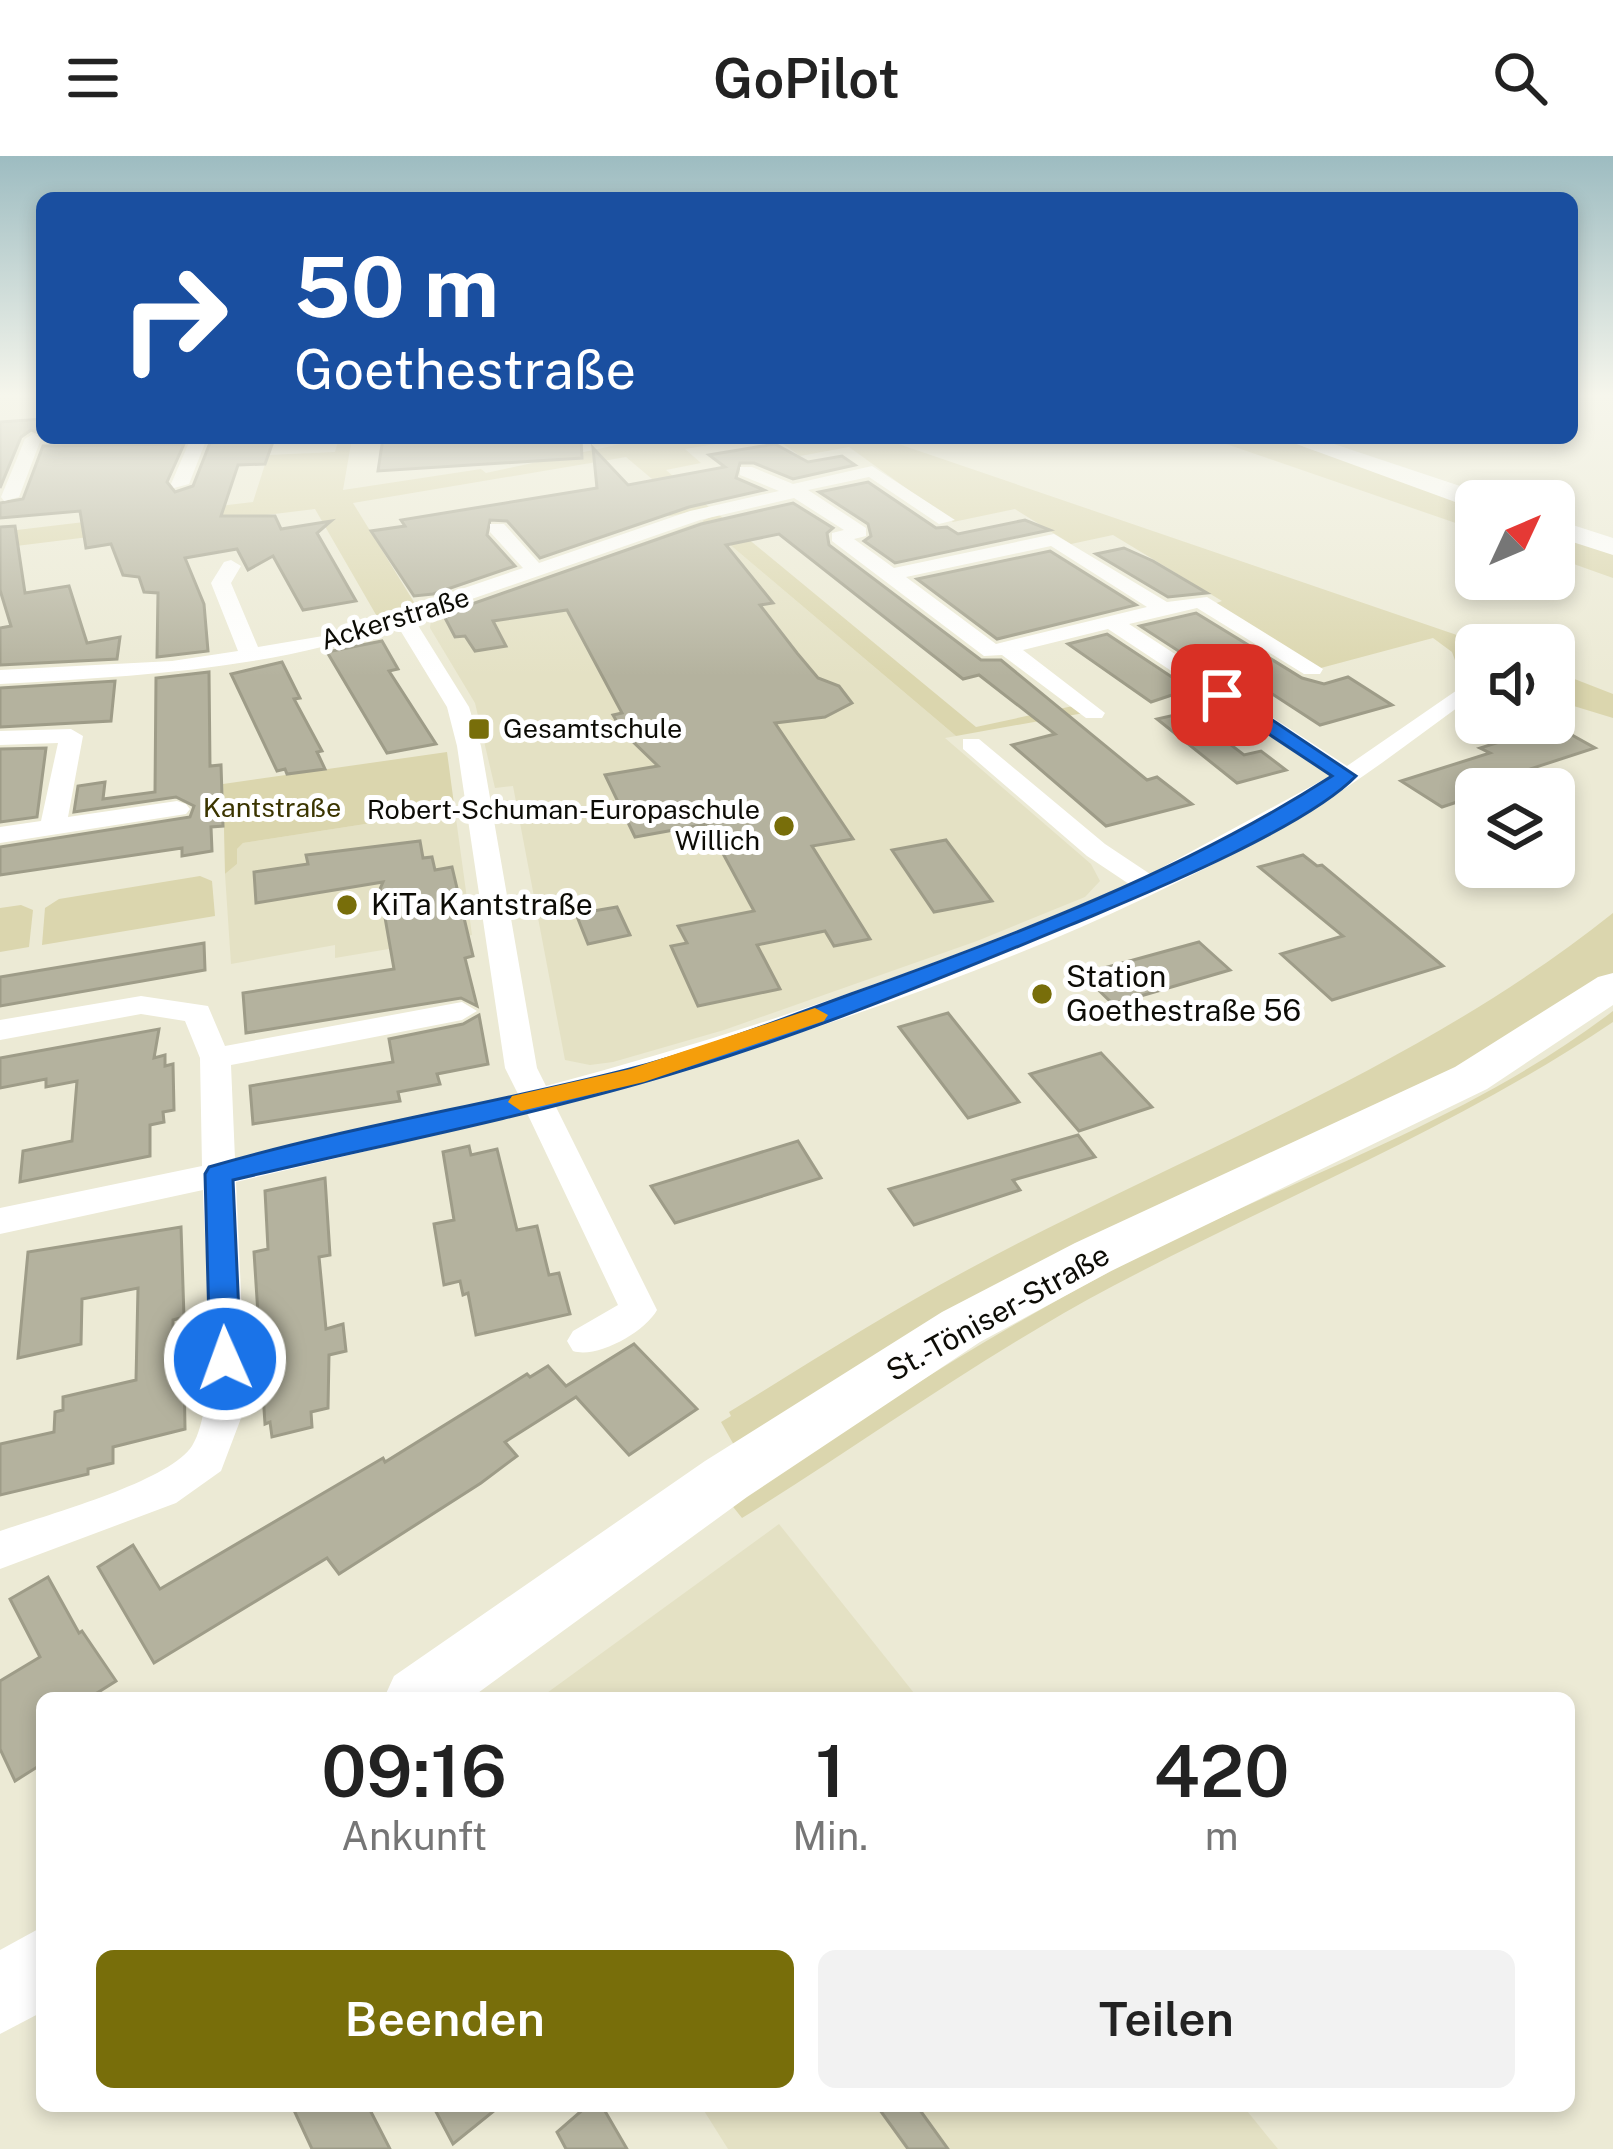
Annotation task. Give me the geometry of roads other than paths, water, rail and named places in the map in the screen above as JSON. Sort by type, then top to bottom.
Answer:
[{"type":"main road","points":[[1575,533],[1613,547]]},
{"type":"main road","name":"St.-Töniser-Straße","points":[[425,1692],[726,1479],[961,1328],[1093,1257],[1471,1078],[1613,986]]},
{"type":"main road","points":[[0,1996],[36,1969]]},
{"type":"street","points":[[10,497],[12,490]]},
{"type":"street","points":[[789,490],[813,499],[859,532],[838,537],[992,651],[1200,601],[1312,669]]},
{"type":"street","name":"Ackerstraße","points":[[0,677],[172,668],[327,642],[404,620],[696,515],[796,490]]},
{"type":"street","name":"Ackerstraße","points":[[901,490],[946,520]]},
{"type":"street","points":[[497,527],[537,572]]},
{"type":"street","points":[[890,575],[1054,539],[1164,609]]},
{"type":"street","points":[[231,566],[221,583],[251,657]]},
{"type":"street","points":[[404,620],[458,707],[469,746],[521,1068],[639,1310],[586,1341]]},
{"type":"street","points":[[1112,622],[1346,776]]},
{"type":"street","points":[[1006,648],[1094,713]]},
{"type":"street","points":[[0,1221],[635,1076],[768,1033],[936,972],[1148,885],[1292,811],[1455,699]]},
{"type":"street","points":[[0,738],[71,736],[53,826]]},
{"type":"street","points":[[971,744],[1096,850],[1148,885]]},
{"type":"street","points":[[0,835],[177,809]]},
{"type":"street","points":[[0,1030],[141,1005],[197,1012],[215,1058],[227,1405],[207,1459],[162,1491],[0,1550]]},
{"type":"street","points":[[215,1058],[461,1011]]},
{"type":"place","name":"Gesamtschule","points":[[479,729]]},
{"type":"place","name":"Robert-Schuman-Europaschule Willich","points":[[784,826]]},
{"type":"place","name":"KiTa Kantstraße","points":[[347,905]]},
{"type":"place","name":"Station Goethestraße 56","points":[[1042,994]]},
{"type":"park label","name":"Kantstraße","points":[[272,808]]}]
